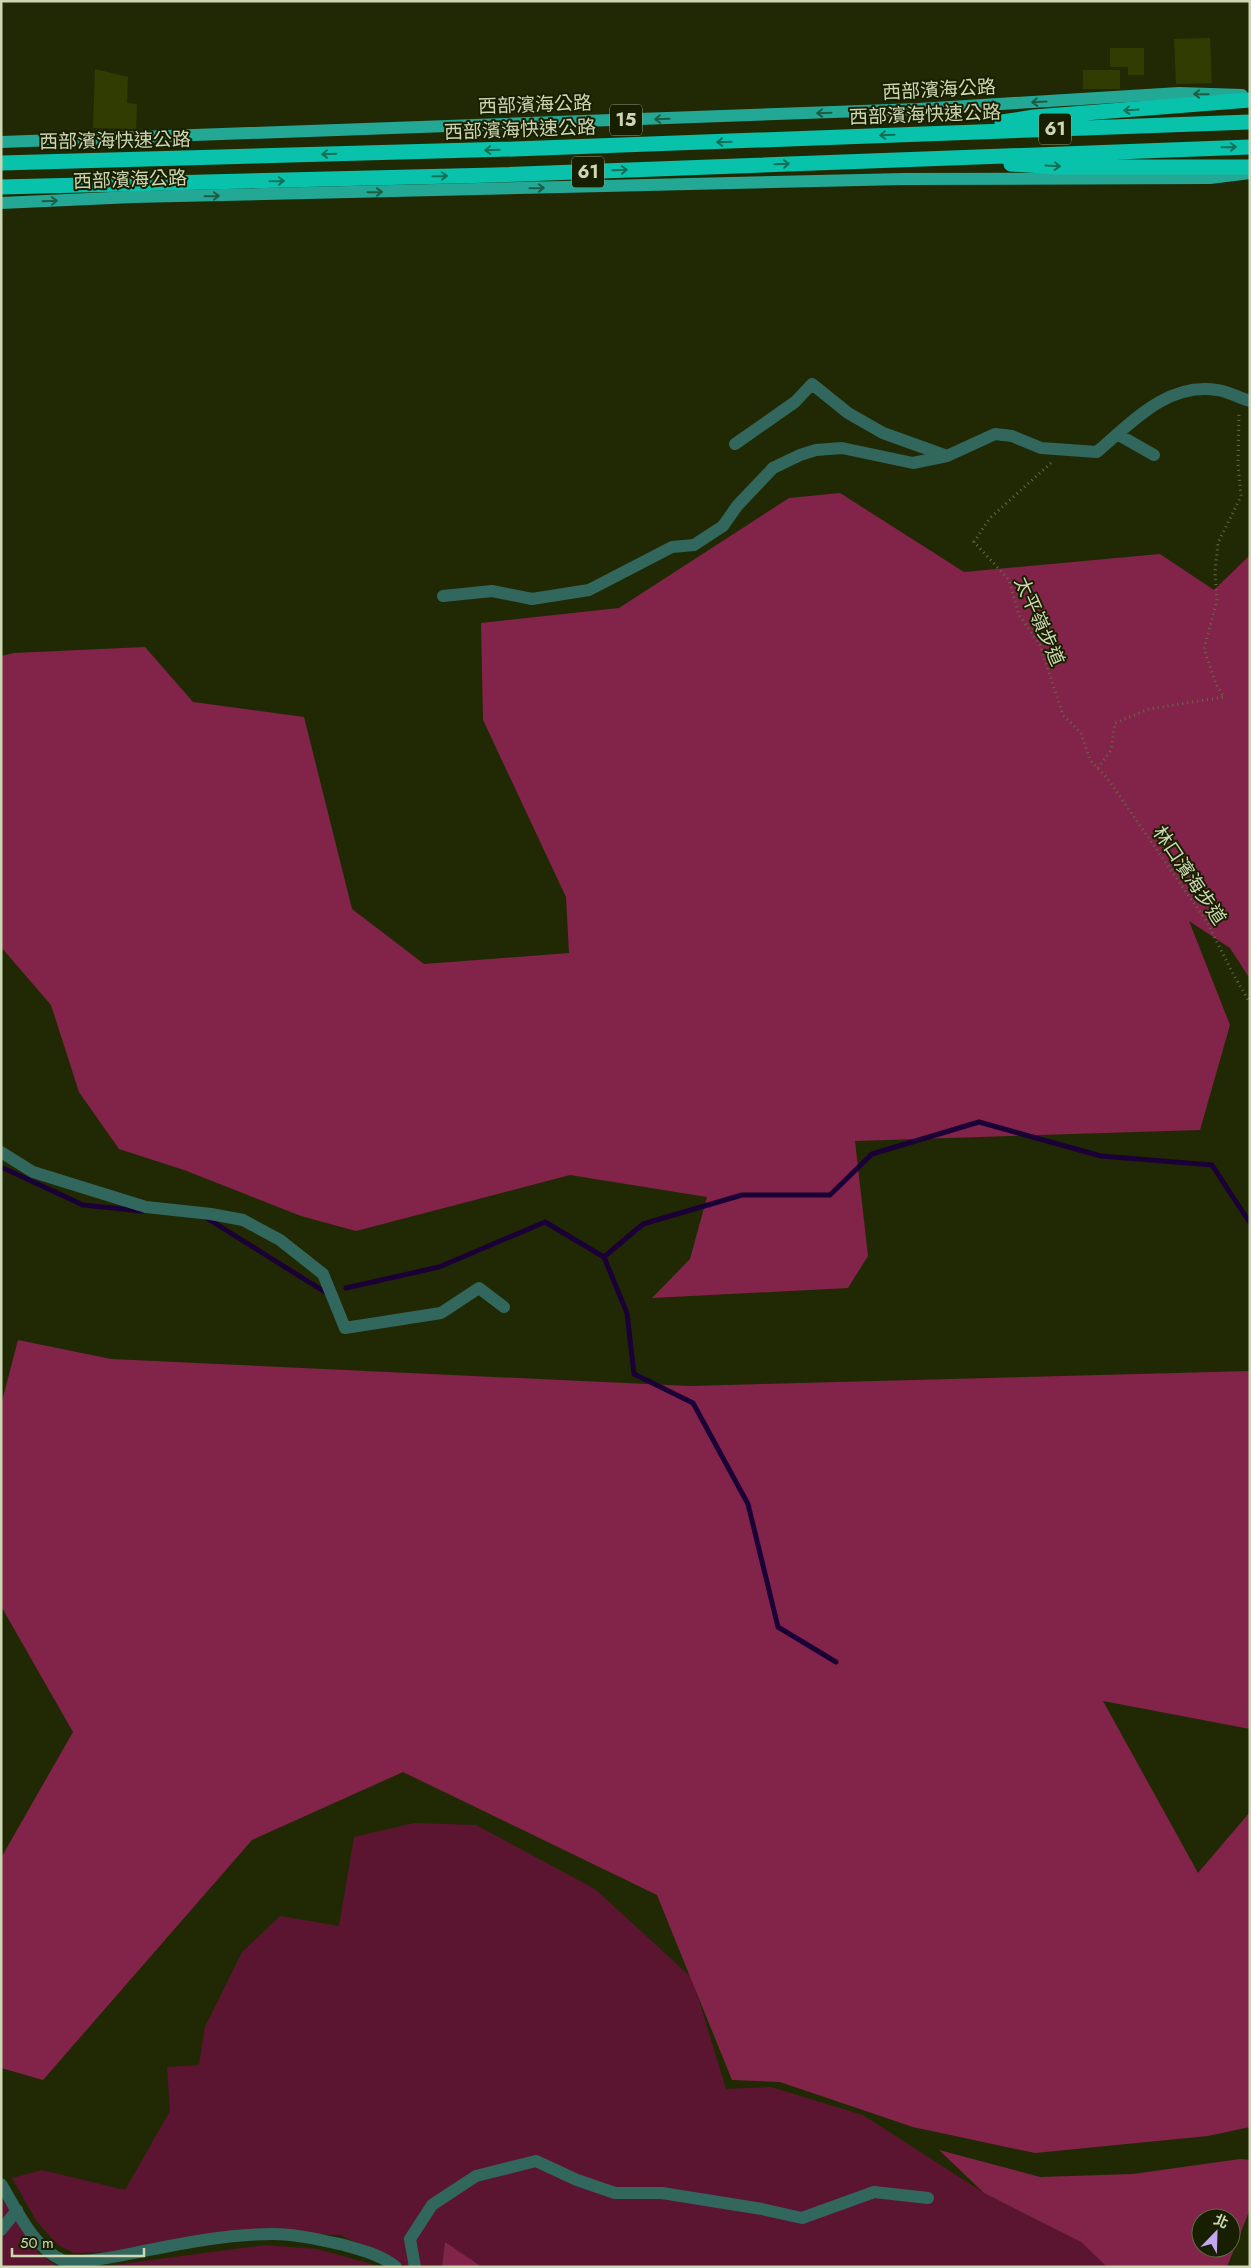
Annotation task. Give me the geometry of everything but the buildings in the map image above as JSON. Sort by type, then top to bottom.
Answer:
[{"type":"highway","points":[[935,134],[1034,117],[1250,100]]},
{"type":"highway","name":"西部濱海快速公路","points":[[1,163],[514,150],[1250,122]]},
{"type":"highway","name":"61","points":[[1,187],[495,175],[1174,148],[1250,147]]},
{"type":"highway","points":[[934,159],[1059,167],[1250,167]]},
{"type":"main road","name":"西部濱海公路","points":[[1,142],[918,109],[1179,93],[1250,95]]},
{"type":"main road","name":"西部濱海公路","points":[[1,203],[904,179],[1210,178],[1250,173]]},
{"type":"street","points":[[1,137],[41,140]]},
{"type":"street","points":[[735,444],[795,402],[812,384],[848,413],[883,433],[947,456]]},
{"type":"street","points":[[443,596],[492,591],[532,599],[589,590],[672,546],[694,545],[723,526],[737,506],[774,468],[800,455],[816,450],[842,448],[913,463],[947,456],[995,434],[1012,436],[1041,448],[1097,452],[1145,410],[1163,399],[1187,390],[1217,390],[1245,399]]},
{"type":"street","points":[[1117,434],[1154,456]]},
{"type":"street","points":[[1,1152],[33,1172],[146,1207],[211,1214],[243,1220],[280,1240],[323,1274],[345,1328],[441,1313],[479,1288],[504,1307]]},
{"type":"street","points":[[415,2267],[410,2239],[432,2205],[476,2176],[536,2161],[577,2180],[616,2193],[662,2193],[762,2209],[802,2218],[874,2192],[928,2198]]},
{"type":"street","points":[[1,2184],[30,2231],[47,2250],[64,2261],[104,2259],[238,2235],[274,2234],[319,2240],[353,2248],[378,2257],[396,2267]]},
{"type":"street","points":[[1,2230],[17,2210]]},
{"type":"path","points":[[1098,768],[1111,750],[1115,722],[1150,708],[1224,697],[1216,684],[1204,649],[1217,600],[1214,572],[1218,543],[1241,496],[1238,455],[1245,399]]},
{"type":"path","name":"太平嶺步道","points":[[1065,451],[990,518],[974,542],[1009,580],[1019,614],[1040,645],[1063,715],[1081,733],[1090,760],[1098,768]]},
{"type":"path","name":"林口濱海步道","points":[[1098,768],[1108,778],[1207,922],[1250,1003]]},
{"type":"shaded area","points":[[840,493],[964,572],[1160,554],[1214,590],[1250,555],[1250,979],[1230,948],[1189,921],[1230,1025],[1200,1130],[855,1141],[868,1256],[848,1288],[652,1298],[690,1259],[707,1197],[570,1175],[356,1231],[301,1216],[184,1170],[119,1149],[79,1092],[51,1005],[1,947],[1,656],[14,653],[145,647],[193,702],[304,717],[352,909],[424,964],[569,953],[566,897],[483,720],[481,623],[619,608],[789,498]]},
{"type":"shaded area","points":[[18,1340],[111,1359],[689,1386],[1250,1371],[1250,1729],[1103,1701],[1198,1873],[1250,1812],[1250,2127],[1208,2136],[1035,2153],[913,2127],[780,2082],[732,2080],[657,1895],[403,1772],[252,1840],[43,2080],[1,2068],[1,1858],[73,1732],[1,1606],[1,1405]]},
{"type":"shaded area","points":[[414,1823],[476,1825],[595,1889],[692,1978],[726,2089],[771,2087],[863,2115],[984,2193],[1081,2242],[1107,2267],[482,2267],[445,2243],[442,2267],[408,2267],[340,2235],[285,2233],[115,2252],[74,2253],[58,2245],[37,2222],[12,2178],[42,2170],[125,2190],[170,2111],[167,2067],[199,2065],[205,2027],[242,1952],[280,1916],[339,1926],[354,1837]]},
{"type":"shaded area","points":[[939,2150],[1040,2177],[1133,2174],[1240,2159],[1250,2160],[1250,2209],[1241,2232],[1241,2208],[1191,2208],[1191,2258],[1231,2258],[1227,2267],[1107,2267],[1081,2242],[984,2193]]},
{"type":"shaded area","points":[[1,2197],[39,2254],[58,2267],[1,2267]]},
{"type":"shaded area","points":[[445,2242],[482,2267],[442,2267]]},
{"type":"shaded area","points":[[265,2245],[317,2249],[382,2267],[98,2267]]},
{"type":"waterway","points":[[346,1288],[439,1267],[545,1222],[604,1257],[643,1224],[742,1195],[830,1195],[872,1154],[979,1122],[1101,1156],[1212,1165],[1250,1223]]},
{"type":"waterway","points":[[1,1167],[83,1205],[142,1211]]},
{"type":"waterway","points":[[205,1217],[325,1292]]},
{"type":"waterway","points":[[604,1257],[627,1313],[634,1374],[693,1403],[748,1504],[778,1627],[836,1662]]}]
